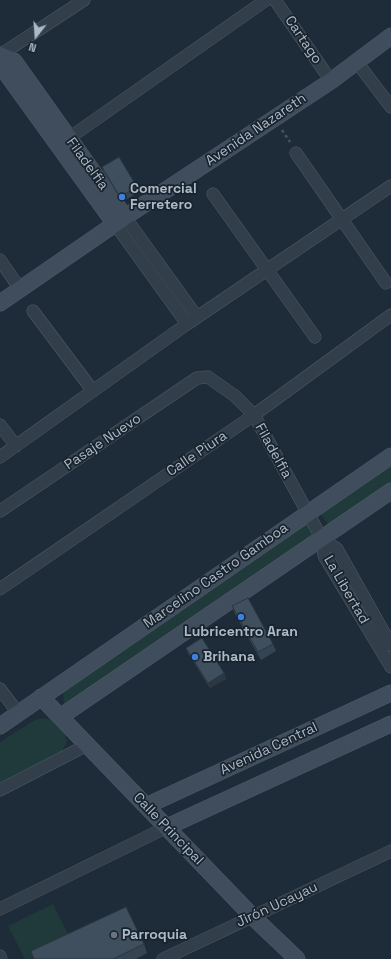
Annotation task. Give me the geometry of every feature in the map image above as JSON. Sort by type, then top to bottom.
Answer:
[{"type":"main road","name":"Avenida Nazareth","points":[[0,304],[120,221],[330,80],[391,36]]},
{"type":"main road","name":"Filadelfia","points":[[0,56],[3,69],[63,142],[120,221]]},
{"type":"main road","name":"Marcelino Castro Gamboa","points":[[0,726],[391,456]]},
{"type":"main road","name":"Marcelino Castro Gamboa","points":[[60,717],[391,491]]},
{"type":"main road","name":"Avenida Central","points":[[146,806],[391,693]]},
{"type":"main road","name":"Calle Principal","points":[[41,697],[254,917],[297,959]]},
{"type":"main road","name":"Avenida Central","points":[[167,827],[391,724]]},
{"type":"street","points":[[0,56],[84,0]]},
{"type":"street","points":[[63,142],[266,0]]},
{"type":"street","name":"Cartago","points":[[275,0],[330,80]]},
{"type":"street","points":[[356,61],[391,107]]},
{"type":"street","points":[[296,153],[386,283]]},
{"type":"street","points":[[0,456],[197,317],[391,186]]},
{"type":"street","points":[[214,194],[315,337]]},
{"type":"street","name":"Filadelfia","points":[[120,221],[197,317]]},
{"type":"street","name":"Filadelfia","points":[[120,221],[187,324]]},
{"type":"street","points":[[0,260],[20,289]]},
{"type":"street","points":[[33,311],[93,391]]},
{"type":"street","name":"Calle Piura","points":[[0,589],[254,415],[391,315]]},
{"type":"street","name":"Filadelfia","points":[[208,377],[231,392],[254,415],[322,539]]},
{"type":"street","name":"Pasaje Nuevo","points":[[0,511],[197,378],[208,377]]},
{"type":"street","points":[[0,426],[16,446]]},
{"type":"street","name":"La Libertad","points":[[322,539],[337,549],[387,630],[391,645]]},
{"type":"street","name":"La Libertad","points":[[322,539],[324,556],[391,667]]},
{"type":"street","points":[[0,689],[18,713]]},
{"type":"street","points":[[0,790],[87,745]]},
{"type":"street","points":[[0,909],[167,827]]},
{"type":"street","name":"Jirón Ucayau","points":[[164,959],[391,851]]},
{"type":"path","points":[[274,118],[296,153]]},
{"type":"green space","points":[[391,461],[391,485],[333,525],[328,524],[321,515],[322,508]]},
{"type":"green space","points":[[308,522],[314,533],[313,537],[69,704],[64,704],[63,692]]},
{"type":"green space","points":[[43,718],[53,720],[63,727],[67,742],[59,757],[0,786],[0,742],[35,720]]},
{"type":"green space","points":[[53,904],[71,940],[31,959],[25,959],[8,926]]},
{"type":"building","points":[[119,157],[137,187],[120,197],[102,167]]},
{"type":"building","points":[[248,598],[273,644],[258,652],[232,606]]},
{"type":"building","points":[[202,638],[224,673],[208,683],[186,648]]},
{"type":"building","name":"Parroquia","points":[[126,907],[144,944],[113,959],[34,959],[31,951]]},
{"type":"place","name":"Comercial Ferretero","points":[[122,197]]},
{"type":"place","name":"Lubricentro Aran","points":[[241,617]]},
{"type":"place","name":"Brihana","points":[[195,657]]},
{"type":"place","name":"Parroquia","points":[[114,935]]}]
